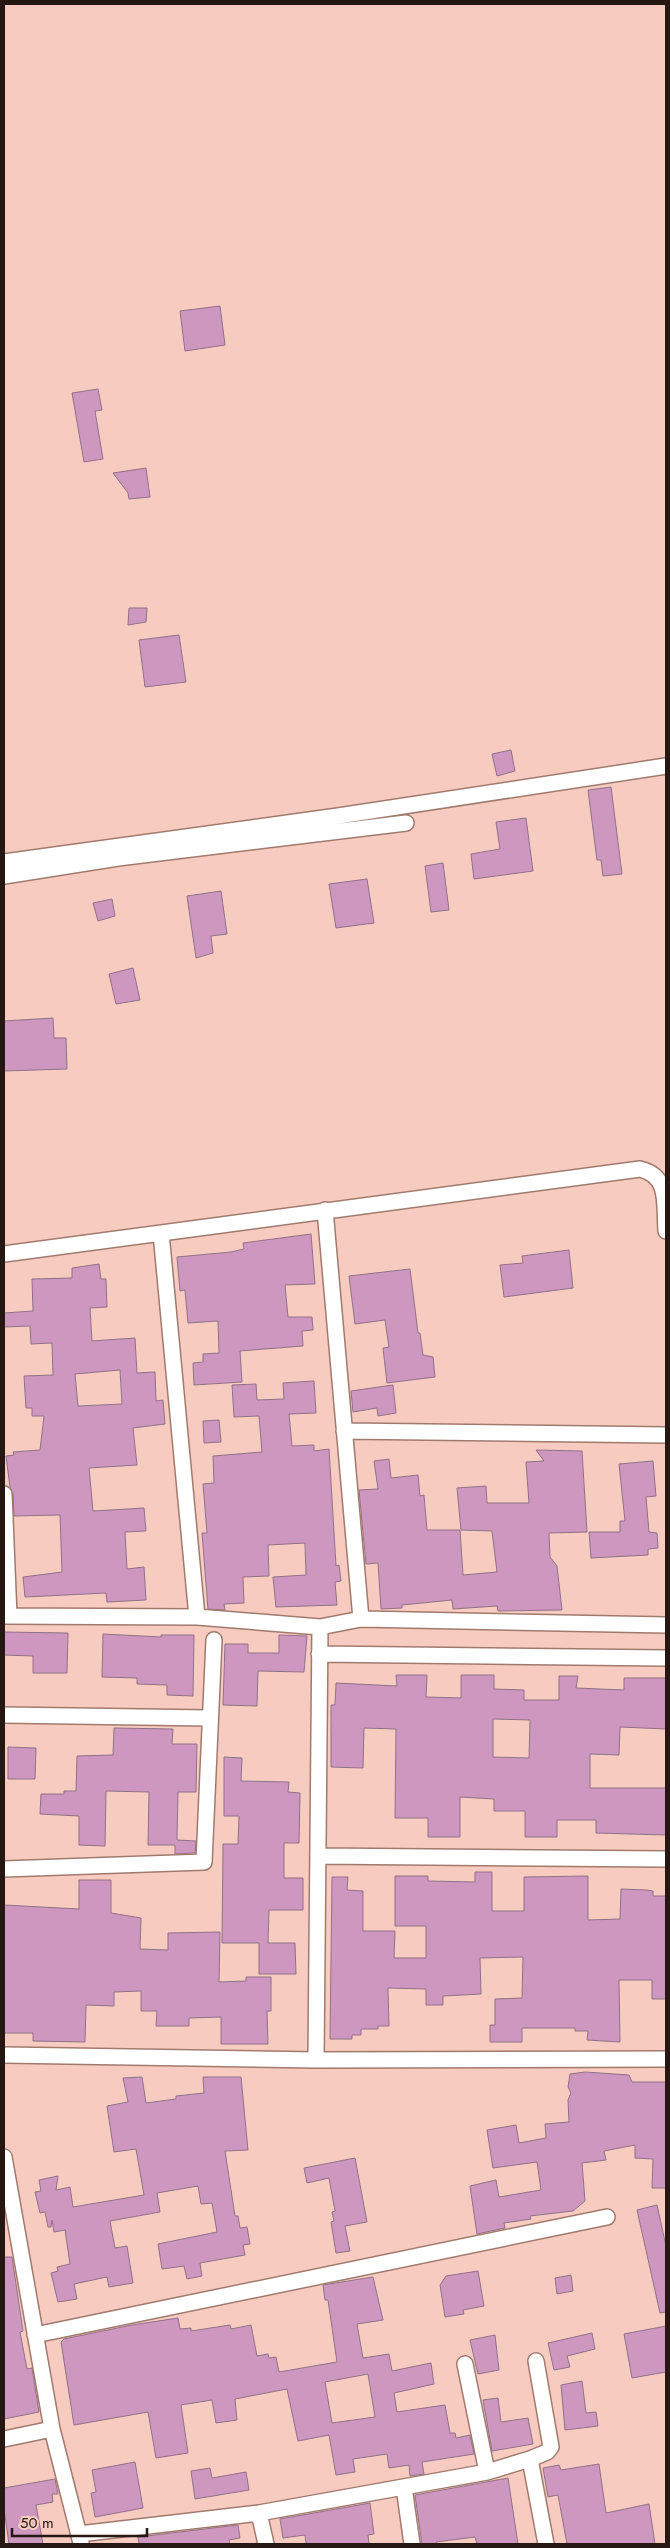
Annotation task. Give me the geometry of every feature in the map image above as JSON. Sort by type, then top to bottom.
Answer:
[{"type":"street","points":[[4,862],[348,815],[666,766]]},
{"type":"street","points":[[4,876],[118,858],[406,823]]},
{"type":"street","points":[[4,1254],[640,1169],[653,1172],[661,1181],[666,1231]]},
{"type":"street","points":[[325,1210],[361,1618]]},
{"type":"street","points":[[160,1233],[197,1617]]},
{"type":"street","points":[[344,1431],[666,1435]]},
{"type":"street","points":[[4,1494],[7,1616],[197,1617],[320,1627],[361,1618],[666,1625]]},
{"type":"street","points":[[316,2060],[320,1627]]},
{"type":"street","points":[[4,1869],[204,1862],[214,1640]]},
{"type":"street","points":[[319,1654],[666,1658]]},
{"type":"street","points":[[4,1715],[209,1718]]},
{"type":"street","points":[[319,1856],[666,1859]]},
{"type":"street","points":[[4,2055],[316,2060],[666,2060]]},
{"type":"street","points":[[4,2157],[52,2429],[80,2539],[260,2513],[487,2472],[530,2459],[547,2452],[551,2447],[536,2361]]},
{"type":"street","points":[[35,2335],[607,2218]]},
{"type":"street","points":[[465,2364],[487,2472]]},
{"type":"street","points":[[4,2439],[52,2429]]},
{"type":"street","points":[[530,2459],[546,2544]]},
{"type":"street","points":[[404,2487],[412,2544]]},
{"type":"street","points":[[260,2513],[266,2544]]},
{"type":"building","points":[[220,306],[225,345],[185,351],[180,311]]},
{"type":"building","points":[[98,389],[102,410],[95,411],[103,459],[84,462],[72,393]]},
{"type":"building","points":[[146,468],[150,497],[129,499],[128,493],[113,473]]},
{"type":"building","points":[[129,608],[147,608],[146,622],[128,625]]},
{"type":"building","points":[[179,635],[186,682],[145,687],[139,640]]},
{"type":"building","points":[[511,750],[515,771],[497,776],[492,754]]},
{"type":"building","points":[[611,787],[622,874],[603,876],[601,860],[597,860],[588,790]]},
{"type":"building","points":[[526,818],[533,871],[474,879],[471,854],[500,849],[496,822]]},
{"type":"building","points":[[443,863],[449,910],[431,912],[425,866]]},
{"type":"building","points":[[367,879],[374,923],[336,928],[329,884]]},
{"type":"building","points":[[221,891],[227,934],[211,936],[213,953],[196,958],[187,896]]},
{"type":"building","points":[[112,899],[115,916],[98,921],[93,903]]},
{"type":"building","points":[[133,968],[140,1000],[116,1004],[109,974]]},
{"type":"building","points":[[53,1018],[54,1038],[66,1038],[67,1069],[4,1071],[4,1021]]},
{"type":"building","points":[[311,1234],[315,1284],[285,1285],[288,1317],[312,1317],[313,1330],[302,1331],[303,1346],[240,1351],[242,1382],[194,1385],[193,1363],[203,1362],[203,1354],[219,1353],[218,1321],[188,1323],[185,1290],[180,1291],[177,1257],[231,1252],[244,1249],[243,1243]]},
{"type":"building","points":[[569,1250],[573,1288],[504,1297],[500,1265],[523,1263],[522,1256]]},
{"type":"building","points":[[99,1264],[101,1279],[106,1279],[107,1307],[90,1308],[92,1341],[135,1338],[137,1373],[155,1372],[156,1401],[163,1400],[165,1424],[133,1428],[137,1465],[89,1468],[93,1511],[144,1508],[146,1531],[125,1532],[127,1569],[144,1567],[146,1600],[107,1602],[106,1593],[25,1597],[23,1577],[62,1572],[60,1515],[14,1516],[13,1494],[10,1487],[6,1456],[14,1455],[13,1452],[40,1450],[44,1416],[32,1416],[32,1408],[26,1408],[24,1376],[53,1375],[52,1343],[31,1344],[30,1326],[4,1327],[4,1313],[33,1311],[32,1279],[72,1278],[72,1268]],"holes":[[[120,1370],[122,1404],[78,1406],[75,1374]]]},
{"type":"building","points":[[410,1269],[418,1333],[420,1333],[423,1355],[433,1357],[435,1377],[387,1383],[383,1348],[389,1347],[385,1320],[355,1324],[349,1276]]},
{"type":"building","points":[[314,1381],[316,1413],[289,1414],[292,1446],[314,1445],[314,1451],[329,1449],[336,1566],[339,1565],[341,1581],[335,1582],[337,1605],[276,1607],[273,1577],[306,1575],[305,1543],[268,1545],[269,1576],[243,1577],[244,1603],[224,1604],[225,1610],[208,1609],[202,1533],[207,1533],[203,1484],[214,1483],[213,1456],[262,1452],[259,1416],[234,1417],[232,1385],[256,1384],[257,1400],[284,1399],[283,1383]]},
{"type":"building","points":[[393,1385],[396,1413],[378,1416],[377,1408],[353,1412],[351,1391]]},
{"type":"building","points":[[219,1420],[221,1442],[204,1443],[203,1421]]},
{"type":"building","points":[[536,1450],[582,1451],[587,1532],[549,1533],[550,1557],[557,1566],[562,1610],[498,1611],[497,1606],[453,1609],[452,1600],[402,1605],[402,1608],[381,1609],[378,1563],[366,1564],[359,1490],[378,1489],[374,1461],[389,1459],[391,1478],[418,1475],[420,1496],[424,1495],[427,1530],[460,1530],[463,1575],[497,1572],[492,1531],[461,1530],[457,1488],[486,1486],[487,1503],[529,1503],[526,1462],[544,1461]]},
{"type":"building","points":[[653,1461],[656,1496],[646,1497],[649,1532],[657,1533],[658,1548],[648,1549],[648,1555],[591,1558],[589,1532],[620,1532],[620,1521],[625,1521],[619,1464]]},
{"type":"building","points":[[4,1632],[68,1633],[67,1673],[33,1673],[33,1656],[4,1655]]},
{"type":"building","points":[[103,1634],[161,1637],[161,1635],[194,1635],[193,1696],[167,1695],[167,1685],[137,1684],[137,1678],[102,1677]]},
{"type":"building","points":[[279,1635],[307,1636],[304,1672],[258,1671],[257,1706],[223,1705],[225,1644],[248,1644],[248,1653],[279,1653]]},
{"type":"building","points":[[396,1675],[427,1675],[426,1697],[461,1698],[461,1675],[494,1675],[494,1689],[524,1690],[524,1700],[559,1700],[559,1676],[578,1676],[576,1688],[624,1690],[624,1678],[666,1678],[666,1729],[620,1727],[619,1755],[590,1754],[590,1788],[666,1788],[666,1835],[596,1833],[596,1820],[557,1820],[557,1837],[525,1837],[525,1811],[494,1811],[494,1799],[460,1797],[460,1837],[428,1837],[428,1818],[395,1818],[396,1729],[364,1728],[363,1768],[331,1767],[331,1705],[335,1705],[336,1683],[397,1686]],"holes":[[[493,1719],[530,1720],[529,1758],[493,1757]]]},
{"type":"building","points":[[114,1728],[173,1729],[172,1744],[197,1744],[196,1792],[178,1792],[177,1840],[196,1841],[195,1853],[175,1854],[175,1845],[148,1845],[149,1792],[106,1791],[105,1846],[79,1845],[79,1816],[40,1814],[41,1794],[64,1794],[64,1791],[76,1791],[77,1756],[113,1755]]},
{"type":"building","points":[[8,1747],[36,1748],[35,1779],[8,1779]]},
{"type":"building","points":[[224,1757],[242,1758],[241,1781],[289,1782],[288,1792],[300,1793],[299,1843],[284,1843],[284,1878],[303,1878],[303,1910],[269,1910],[268,1943],[295,1943],[296,1974],[259,1974],[259,1943],[222,1943],[223,1844],[238,1844],[239,1816],[224,1816]]},
{"type":"building","points":[[475,1872],[492,1872],[492,1911],[524,1911],[524,1877],[588,1876],[588,1920],[620,1919],[621,1889],[647,1890],[653,1891],[653,1896],[666,1896],[666,1999],[652,1999],[652,1980],[619,1980],[620,2042],[587,2040],[588,2031],[575,2031],[575,2028],[522,2028],[522,2042],[490,2042],[490,2025],[495,2025],[495,1999],[522,1998],[523,1957],[480,1958],[481,1994],[443,1996],[443,2005],[426,2005],[426,1989],[388,1988],[389,2026],[378,2026],[378,2029],[361,2029],[361,2035],[352,2035],[352,2039],[330,2039],[332,1877],[348,1877],[347,1890],[363,1891],[363,1931],[395,1931],[394,1958],[426,1958],[426,1926],[395,1926],[395,1876],[428,1876],[428,1881],[475,1882]]},
{"type":"building","points":[[79,1880],[111,1880],[111,1913],[141,1918],[140,1949],[168,1950],[168,1933],[220,1932],[219,1982],[246,1981],[246,1977],[271,1977],[271,2011],[267,2011],[268,2044],[221,2044],[221,2017],[189,2018],[189,2026],[156,2026],[157,2011],[141,2011],[141,1991],[114,1992],[114,2006],[86,2005],[85,2042],[33,2041],[33,2033],[4,2033],[4,1905],[79,1909]]},
{"type":"building","points":[[585,2072],[629,2075],[632,2082],[666,2082],[666,2188],[652,2188],[653,2159],[635,2158],[635,2145],[604,2151],[606,2160],[582,2163],[585,2201],[573,2211],[530,2216],[531,2219],[504,2223],[505,2228],[477,2234],[470,2186],[496,2180],[499,2197],[541,2190],[537,2162],[493,2168],[487,2130],[516,2125],[519,2143],[546,2138],[545,2124],[569,2122],[568,2100],[571,2093],[568,2087],[570,2074]]},
{"type":"building","points":[[142,2077],[146,2103],[176,2099],[176,2096],[204,2093],[203,2077],[241,2077],[248,2150],[225,2151],[235,2216],[238,2216],[240,2228],[247,2227],[250,2244],[243,2245],[245,2255],[200,2263],[202,2276],[187,2279],[184,2266],[162,2269],[158,2244],[217,2232],[212,2203],[201,2204],[198,2186],[157,2193],[160,2212],[110,2221],[115,2248],[127,2246],[133,2283],[109,2287],[107,2277],[74,2284],[77,2299],[58,2302],[51,2273],[58,2271],[57,2267],[70,2264],[65,2230],[54,2232],[52,2220],[51,2227],[48,2227],[45,2212],[40,2213],[35,2192],[41,2191],[39,2180],[58,2176],[56,2190],[70,2187],[73,2207],[144,2195],[136,2149],[114,2152],[107,2106],[128,2102],[123,2078]]},
{"type":"building","points":[[355,2158],[367,2222],[345,2226],[350,2251],[336,2253],[331,2222],[334,2221],[332,2212],[335,2211],[329,2178],[307,2183],[304,2168]]},
{"type":"building","points":[[657,2205],[666,2246],[666,2312],[660,2313],[637,2210]]},
{"type":"building","points":[[4,2257],[12,2257],[23,2331],[20,2332],[27,2369],[32,2368],[39,2412],[4,2419]]},
{"type":"building","points":[[478,2271],[484,2306],[463,2310],[464,2314],[445,2317],[440,2285],[446,2276]]},
{"type":"building","points":[[571,2275],[573,2291],[557,2294],[555,2278]]},
{"type":"building","points":[[373,2277],[383,2320],[357,2324],[363,2358],[389,2354],[392,2371],[431,2363],[434,2384],[394,2393],[397,2412],[445,2405],[450,2433],[455,2433],[456,2438],[470,2435],[474,2454],[422,2462],[424,2474],[410,2476],[409,2465],[389,2468],[387,2454],[353,2459],[355,2472],[336,2475],[329,2435],[298,2441],[287,2389],[235,2399],[237,2420],[216,2423],[212,2400],[181,2405],[188,2453],[156,2458],[148,2412],[74,2425],[61,2342],[64,2339],[178,2318],[180,2329],[191,2328],[191,2331],[230,2325],[231,2329],[251,2325],[257,2356],[268,2354],[269,2358],[276,2357],[279,2372],[337,2362],[328,2300],[325,2300],[323,2285]],"holes":[[[368,2374],[375,2417],[332,2423],[325,2382]]]},
{"type":"building","points":[[666,2326],[666,2372],[632,2378],[624,2334]]},
{"type":"building","points":[[592,2333],[595,2349],[567,2356],[570,2367],[554,2370],[548,2343]]},
{"type":"building","points":[[495,2335],[499,2370],[478,2374],[470,2340]]},
{"type":"building","points":[[582,2381],[586,2413],[596,2412],[598,2426],[565,2430],[561,2385]]},
{"type":"building","points":[[498,2398],[501,2422],[528,2418],[533,2444],[492,2451],[483,2400]]},
{"type":"building","points":[[135,2462],[143,2508],[95,2517],[91,2493],[96,2492],[92,2470]]},
{"type":"building","points":[[599,2464],[606,2513],[649,2504],[655,2544],[567,2544],[558,2495],[548,2497],[543,2468],[559,2465],[561,2470]]},
{"type":"building","points":[[210,2468],[212,2478],[246,2472],[249,2490],[195,2499],[191,2471]]},
{"type":"building","points":[[508,2478],[518,2544],[477,2544],[475,2537],[436,2542],[437,2544],[422,2544],[415,2495]]},
{"type":"building","points":[[55,2479],[58,2494],[52,2494],[53,2502],[36,2505],[43,2544],[9,2544],[4,2509],[4,2488]]},
{"type":"building","points":[[370,2503],[374,2534],[368,2535],[369,2544],[306,2544],[305,2535],[283,2538],[280,2519]]},
{"type":"building","points":[[238,2525],[240,2538],[229,2540],[230,2544],[139,2544],[138,2537]]}]
